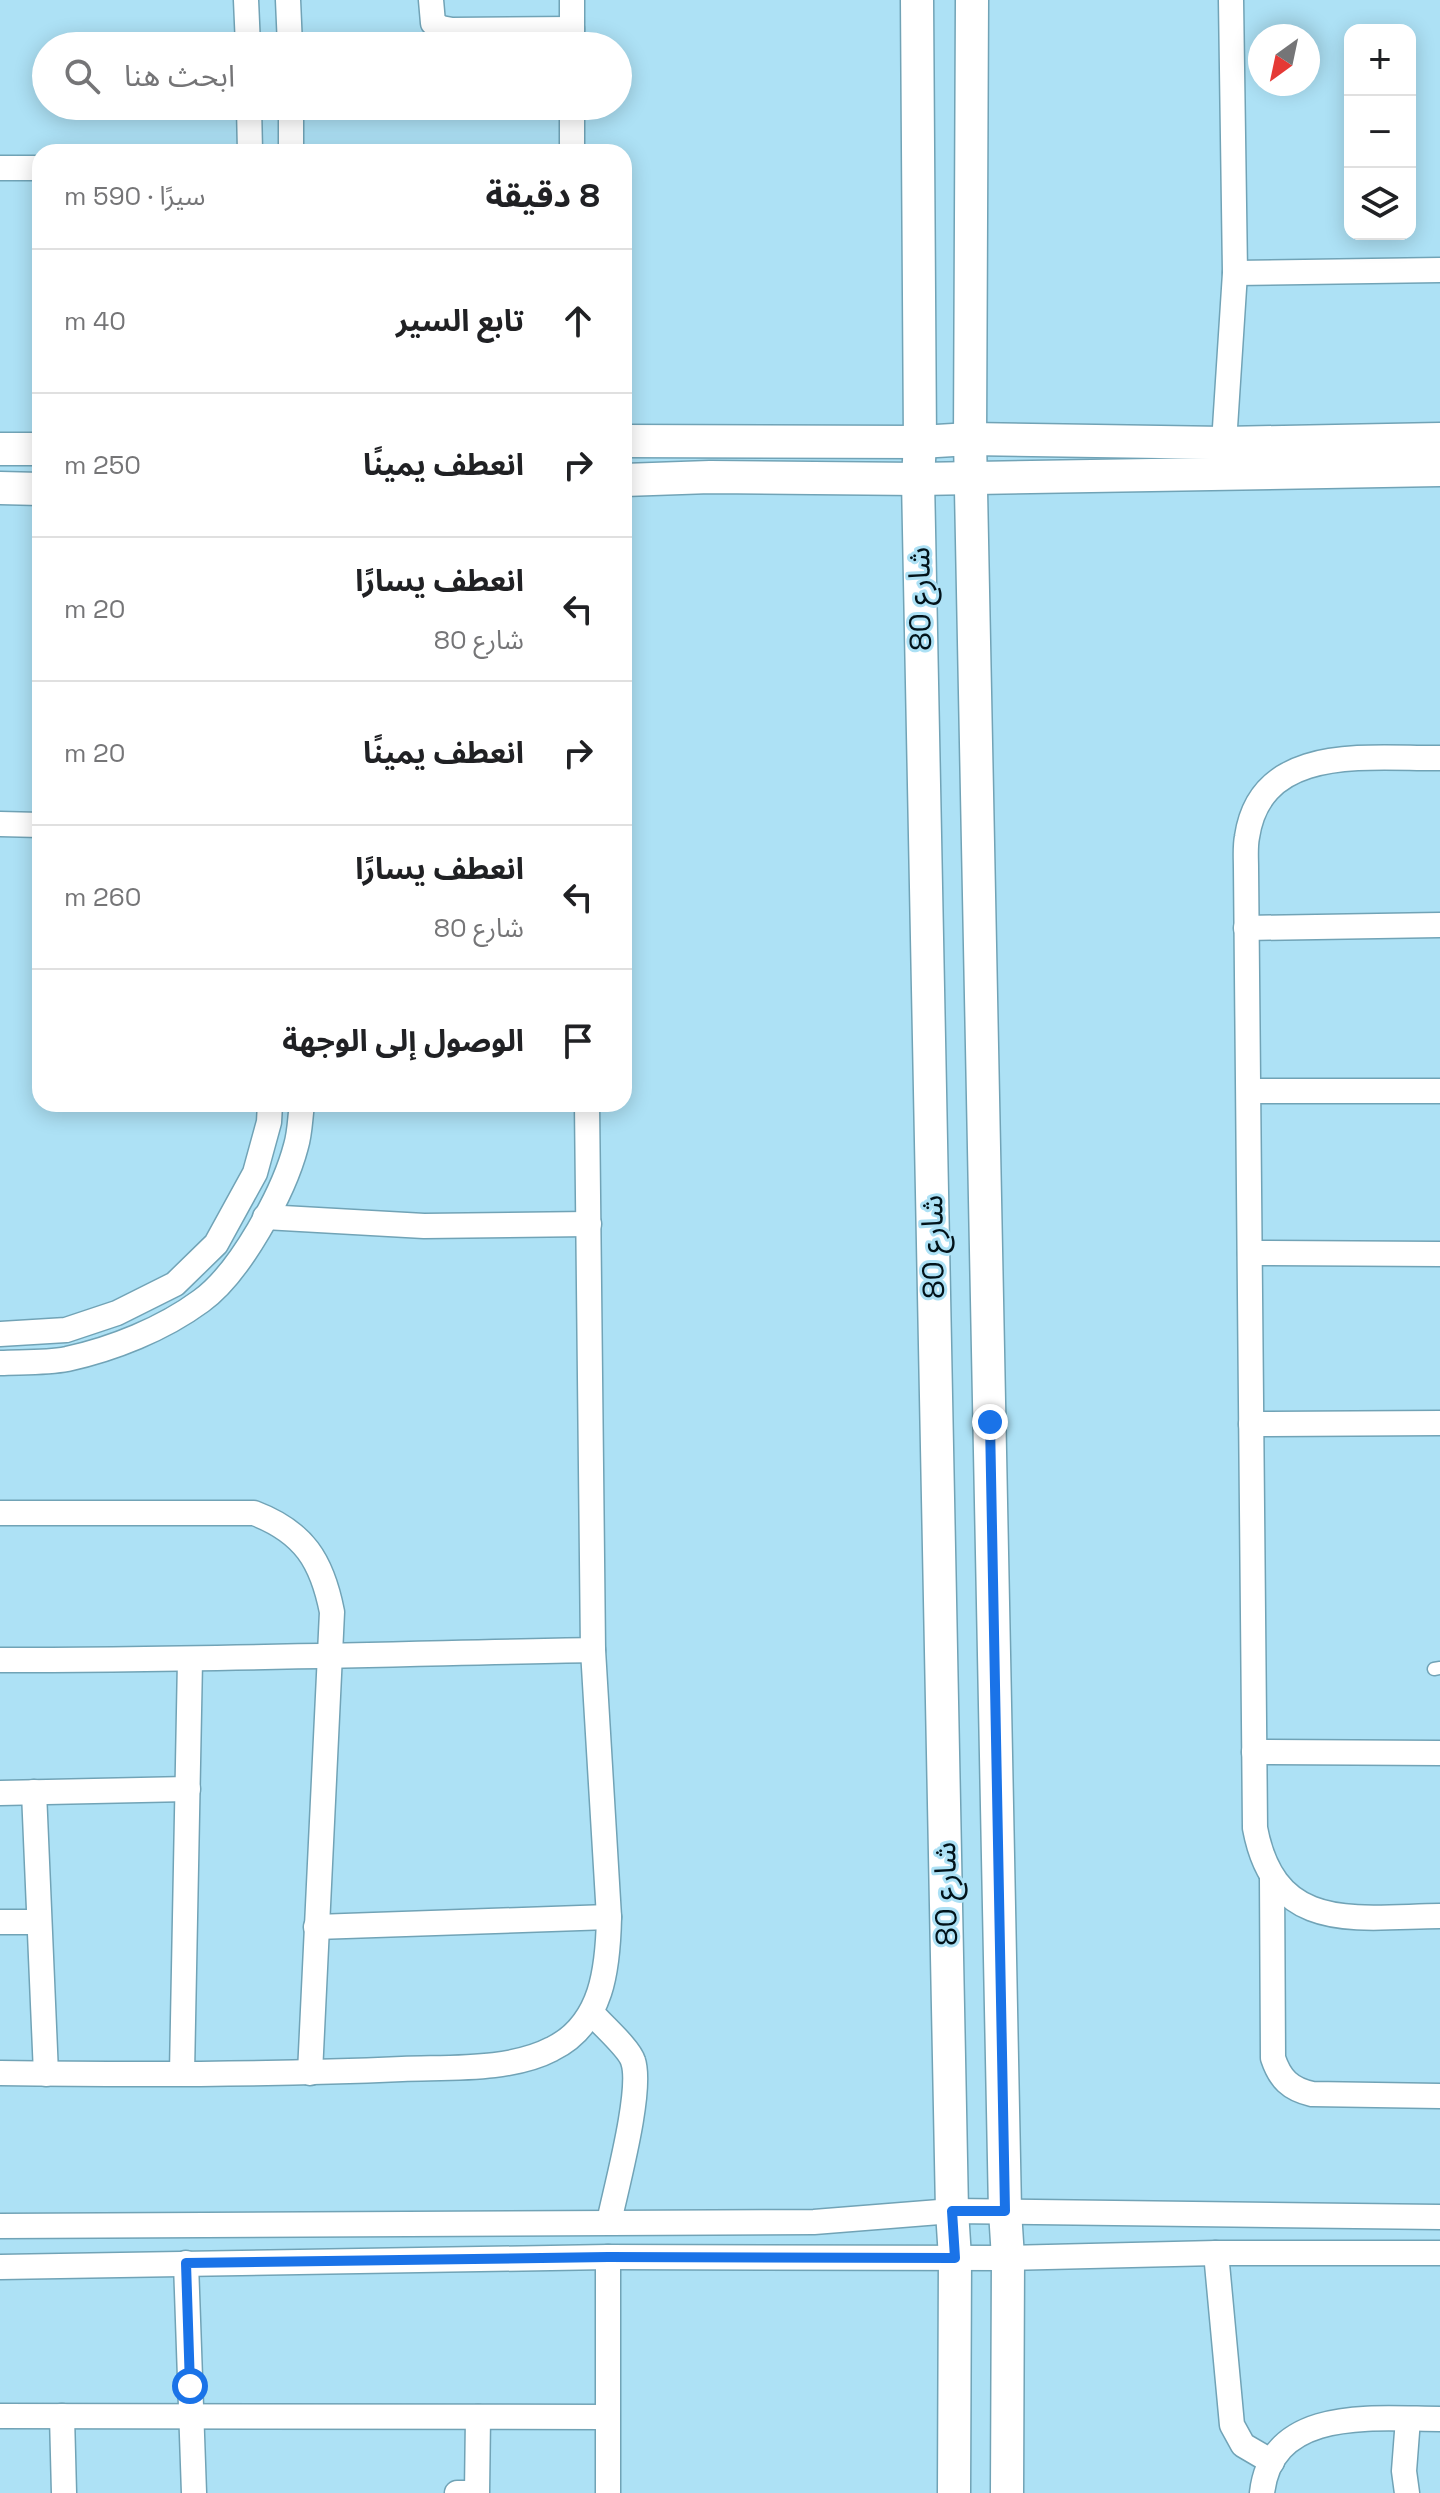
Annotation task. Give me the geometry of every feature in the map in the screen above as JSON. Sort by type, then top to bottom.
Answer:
[{"type":"street","points":[[246,0],[247,32]]},
{"type":"street","points":[[288,0],[289,32]]},
{"type":"street","points":[[431,0],[433,23],[441,28],[482,32]]},
{"type":"street","points":[[572,0],[572,32]]},
{"type":"street","name":"شارع 80","points":[[917,0],[918,479],[955,2258],[954,2493]]},
{"type":"street","name":"شارع 80","points":[[972,0],[970,439],[1008,2258],[1007,2493]]},
{"type":"street","points":[[1224,443],[1235,273],[1231,0]]},
{"type":"street","points":[[249,120],[250,144]]},
{"type":"street","points":[[291,120],[291,144]]},
{"type":"street","points":[[572,120],[572,144]]},
{"type":"street","points":[[0,168],[32,168]]},
{"type":"street","points":[[1235,273],[1440,270]]},
{"type":"street","points":[[632,441],[920,442],[970,439],[1224,443],[1440,439]]},
{"type":"street","points":[[0,449],[32,449]]},
{"type":"street","points":[[632,480],[710,477],[918,479],[1440,470]]},
{"type":"street","points":[[0,488],[32,489]]},
{"type":"street","points":[[1440,758],[1333,759],[1302,765],[1276,781],[1256,806],[1247,836],[1246,928],[1255,1828],[1260,1855],[1272,1878],[1291,1898],[1313,1911],[1339,1918],[1440,1916]]},
{"type":"street","points":[[0,824],[32,825]]},
{"type":"street","points":[[1246,928],[1440,925]]},
{"type":"street","points":[[1249,1091],[1440,1091]]},
{"type":"street","points":[[0,1334],[66,1330],[117,1313],[175,1284],[216,1244],[255,1173],[270,1112]]},
{"type":"street","points":[[0,1363],[65,1359],[116,1345],[165,1323],[204,1300],[236,1263],[284,1184],[297,1145],[301,1112]]},
{"type":"street","points":[[0,2073],[310,2073],[502,2065],[553,2049],[592,2013],[608,1957],[609,1917],[593,1650],[587,1112]]},
{"type":"street","points":[[265,1217],[424,1226],[589,1224]]},
{"type":"street","points":[[1250,1253],[1440,1254]]},
{"type":"street","points":[[1251,1424],[1440,1423]]},
{"type":"street","points":[[0,1513],[254,1513],[278,1522],[311,1554],[321,1572],[332,1612],[310,2073]]},
{"type":"street","points":[[0,1660],[190,1660],[593,1650]]},
{"type":"street","points":[[182,2073],[190,1660]]},
{"type":"street","points":[[1254,1752],[1440,1753]]},
{"type":"street","points":[[0,1793],[188,1789]]},
{"type":"street","points":[[34,1792],[46,2074]]},
{"type":"street","points":[[1272,1878],[1273,2058],[1286,2083],[1298,2091],[1312,2094],[1440,2096]]},
{"type":"street","points":[[316,1927],[609,1917]]},
{"type":"street","points":[[0,1922],[39,1922]]},
{"type":"street","points":[[592,2013],[633,2058],[636,2075],[609,2222]]},
{"type":"street","points":[[0,2226],[814,2222],[952,2211],[1440,2217]]},
{"type":"street","points":[[1216,2253],[1232,2425],[1243,2445],[1272,2462]]},
{"type":"street","points":[[0,2267],[608,2257],[1008,2258],[1216,2253],[1440,2253]]},
{"type":"street","points":[[608,2257],[608,2493]]},
{"type":"street","points":[[186,2263],[194,2493]]},
{"type":"street","points":[[0,2416],[607,2417]]},
{"type":"street","points":[[62,2416],[64,2493]]},
{"type":"street","points":[[457,2493],[477,2493],[478,2417]]},
{"type":"street","points":[[1262,2493],[1263,2482],[1272,2462],[1290,2441],[1314,2426],[1341,2419],[1440,2419]]},
{"type":"street","points":[[1407,2493],[1404,2471],[1408,2419]]},
{"type":"route","points":[[190,2386],[186,2263],[608,2257],[955,2258],[952,2211],[1005,2211],[990,1422]]}]
